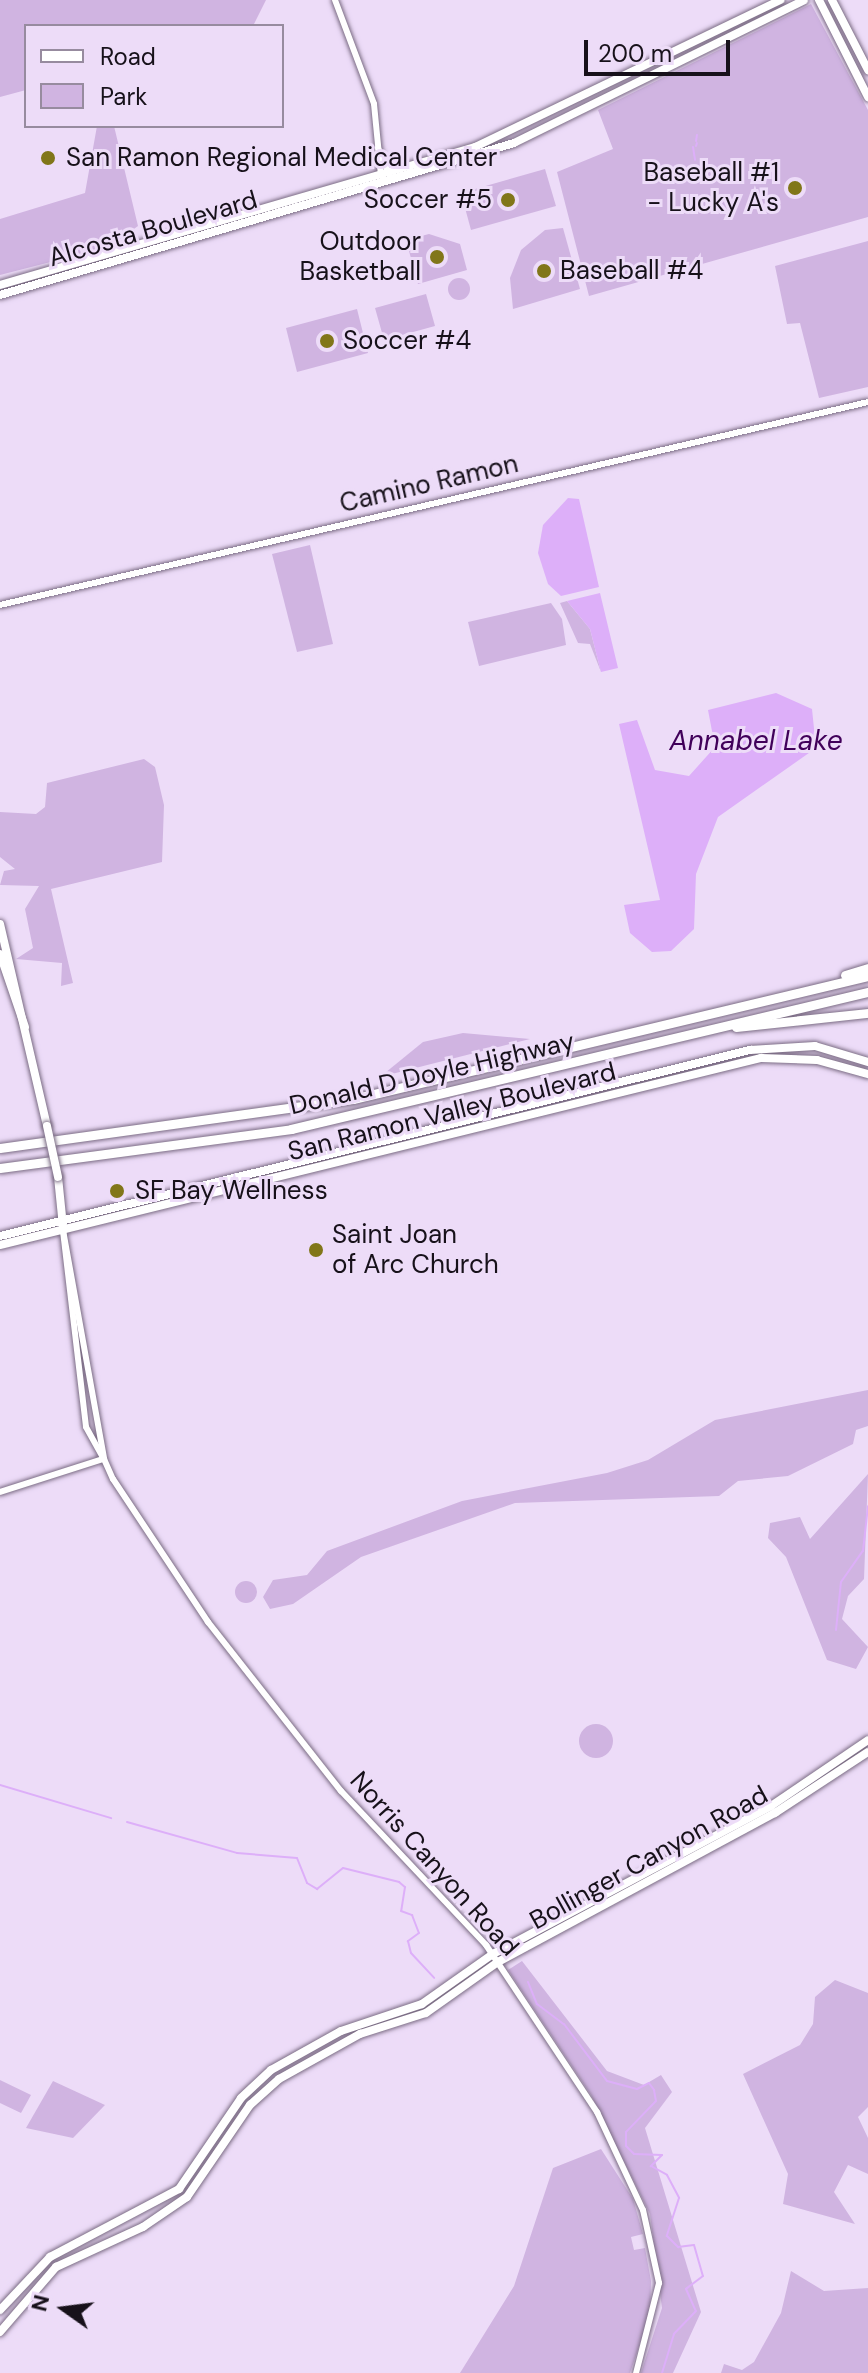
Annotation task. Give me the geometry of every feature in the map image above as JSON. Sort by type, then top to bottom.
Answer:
[{"type":"highway","points":[[817,988],[868,968]]},
{"type":"highway","name":"Donald D Doyle Highway","points":[[0,1148],[353,1099],[868,976]]},
{"type":"highway","name":"Donald D Doyle Highway","points":[[0,1168],[291,1129],[736,1027],[868,992]]},
{"type":"highway","points":[[736,1027],[868,1013]]},
{"type":"main road","name":"Alcosta Boulevard","points":[[0,285],[514,132],[780,0]]},
{"type":"main road","name":"Alcosta Boulevard","points":[[0,295],[387,182],[561,123],[804,0]]},
{"type":"main road","points":[[819,0],[868,97]]},
{"type":"main road","points":[[832,0],[868,70]]},
{"type":"main road","name":"Norris Canyon Road","points":[[0,924],[58,1177],[63,1226]]},
{"type":"main road","name":"Norris Canyon Road","points":[[0,954],[25,1028]]},
{"type":"main road","name":"San Ramon Valley Boulevard","points":[[0,1245],[63,1226],[750,1050],[815,1046],[868,1062]]},
{"type":"main road","name":"San Ramon Valley Boulevard","points":[[0,1236],[63,1226],[761,1058],[825,1061],[868,1074]]},
{"type":"main road","name":"Bollinger Canyon Road","points":[[0,2310],[50,2257],[179,2189],[241,2098],[271,2070],[341,2031],[422,2004],[496,1958],[771,1806],[868,1740]]},
{"type":"main road","name":"Bollinger Canyon Road","points":[[0,2332],[56,2267],[177,2206],[205,2180],[250,2105],[279,2079],[360,2034],[426,2013],[496,1958],[775,1813],[868,1752]]},
{"type":"street","points":[[335,0],[366,75],[387,182]]},
{"type":"street","name":"Camino Ramon","points":[[0,605],[868,402]]},
{"type":"street","name":"Norris Canyon Road","points":[[63,1226],[104,1459],[208,1622],[341,1791],[496,1958],[586,2093],[643,2210],[659,2303],[636,2373]]},
{"type":"street","points":[[0,1492],[104,1459]]},
{"type":"green space","points":[[0,0],[266,0],[254,24],[24,24],[24,91],[0,97]]},
{"type":"green space","points":[[811,4],[868,110],[868,217],[589,296],[557,172],[613,149],[598,110]]},
{"type":"green space","points":[[97,128],[114,128],[138,226],[109,247],[0,275],[0,219],[85,193]]},
{"type":"green space","name":"Soccer #5","points":[[545,169],[556,206],[471,230],[461,193]]},
{"type":"green space","name":"Baseball #4","points":[[563,228],[580,289],[513,309],[510,278],[521,250],[545,230]]},
{"type":"green space","name":"Outdoor Basketball","points":[[429,234],[460,244],[467,270],[418,284],[406,240]]},
{"type":"green space","points":[[868,241],[868,387],[819,398],[800,323],[787,324],[775,266]]},
{"type":"green space","points":[[455,278],[463,278],[470,289],[463,300],[455,300],[448,293],[448,285]]},
{"type":"green space","points":[[426,294],[435,326],[384,340],[375,308]]},
{"type":"green space","name":"Soccer #4","points":[[357,309],[368,353],[297,372],[286,328]]},
{"type":"green space","points":[[310,545],[333,644],[297,652],[272,554]]},
{"type":"green space","points":[[567,601],[590,629],[601,672],[590,644],[578,643],[560,603]]},
{"type":"green space","points":[[551,603],[562,619],[566,645],[479,666],[468,622]]},
{"type":"green space","points":[[144,759],[155,767],[164,805],[162,862],[51,889],[73,983],[61,986],[62,963],[16,959],[33,948],[25,909],[39,886],[0,885],[4,871],[15,869],[0,857],[0,812],[36,814],[45,807],[47,783]]},
{"type":"green space","points":[[463,1033],[530,1039],[380,1077],[423,1042]]},
{"type":"green space","points":[[868,1390],[868,1426],[856,1430],[853,1444],[788,1476],[738,1481],[719,1496],[515,1503],[361,1557],[293,1604],[270,1609],[263,1597],[273,1580],[307,1575],[327,1551],[462,1501],[607,1473],[648,1460],[715,1420]]},
{"type":"green space","points":[[868,1474],[864,1579],[848,1596],[842,1619],[868,1647],[856,1669],[827,1660],[786,1557],[768,1538],[770,1523],[800,1517],[810,1539]]},
{"type":"green space","points":[[246,1581],[254,1584],[257,1592],[254,1600],[246,1603],[238,1600],[235,1592],[238,1584]]},
{"type":"green space","points":[[596,1724],[608,1729],[613,1741],[608,1753],[596,1758],[584,1753],[579,1741],[584,1729]]},
{"type":"green space","points":[[522,1961],[607,2071],[644,2085],[661,2075],[672,2092],[645,2128],[701,2312],[673,2373],[641,2373],[662,2308],[650,2214],[591,2095],[508,1970]]},
{"type":"green space","points":[[835,1980],[868,1993],[868,2107],[858,2117],[868,2138],[868,2174],[848,2165],[834,2192],[855,2224],[783,2204],[788,2174],[743,2074],[800,2045],[813,2024],[815,1997]]},
{"type":"green space","points":[[0,2080],[31,2095],[21,2113],[0,2103]]},
{"type":"green space","points":[[53,2081],[105,2105],[73,2138],[26,2128]]},
{"type":"green space","points":[[601,2149],[633,2199],[643,2234],[631,2237],[634,2250],[645,2248],[651,2281],[650,2314],[630,2373],[460,2373],[514,2286],[553,2168]]},
{"type":"green space","points":[[791,2271],[824,2291],[868,2288],[868,2373],[721,2373],[724,2364],[742,2370],[754,2362],[781,2313]]},
{"type":"water","points":[[568,498],[579,499],[599,587],[561,596],[548,584],[538,553],[543,525]]},
{"type":"water","points":[[600,593],[618,668],[601,672],[590,629],[567,601]]},
{"type":"water","name":"Annabel Lake","points":[[776,693],[812,709],[816,748],[718,817],[696,874],[694,929],[671,951],[652,952],[630,933],[624,905],[660,900],[619,724],[637,720],[655,770],[689,776],[715,747],[708,710]]},
{"type":"waterway","points":[[696,141],[697,135]]},
{"type":"waterway","points":[[693,147],[695,160]]},
{"type":"waterway","points":[[836,1630],[841,1582],[863,1551],[868,1506]]},
{"type":"waterway","points":[[0,1785],[111,1818]]},
{"type":"waterway","points":[[127,1822],[237,1853],[297,1858],[307,1883],[317,1889],[343,1868],[399,1882],[405,1887],[401,1911],[412,1915],[419,1933],[408,1941],[411,1953],[434,1978]]},
{"type":"waterway","points":[[528,1982],[537,2004],[564,2024],[607,2081],[637,2089],[649,2083],[654,2090],[656,2101],[626,2132],[626,2146],[634,2154],[662,2155],[651,2166],[667,2175],[679,2198],[667,2236],[678,2247],[694,2245],[703,2276],[686,2289],[696,2311],[674,2334],[662,2373]]},
{"type":"place","name":"San Ramon Regional Medical Center","points":[[48,158]]},
{"type":"place","name":"Baseball #1 - Lucky A's","points":[[795,188]]},
{"type":"place","name":"Soccer #5","points":[[508,200]]},
{"type":"place","name":"Outdoor Basketball","points":[[437,257]]},
{"type":"place","name":"Baseball #4","points":[[544,271]]},
{"type":"place","name":"Soccer #4","points":[[327,341]]},
{"type":"place","name":"SF Bay Wellness","points":[[117,1191]]},
{"type":"place","name":"Saint Joan of Arc Church","points":[[316,1250]]}]
